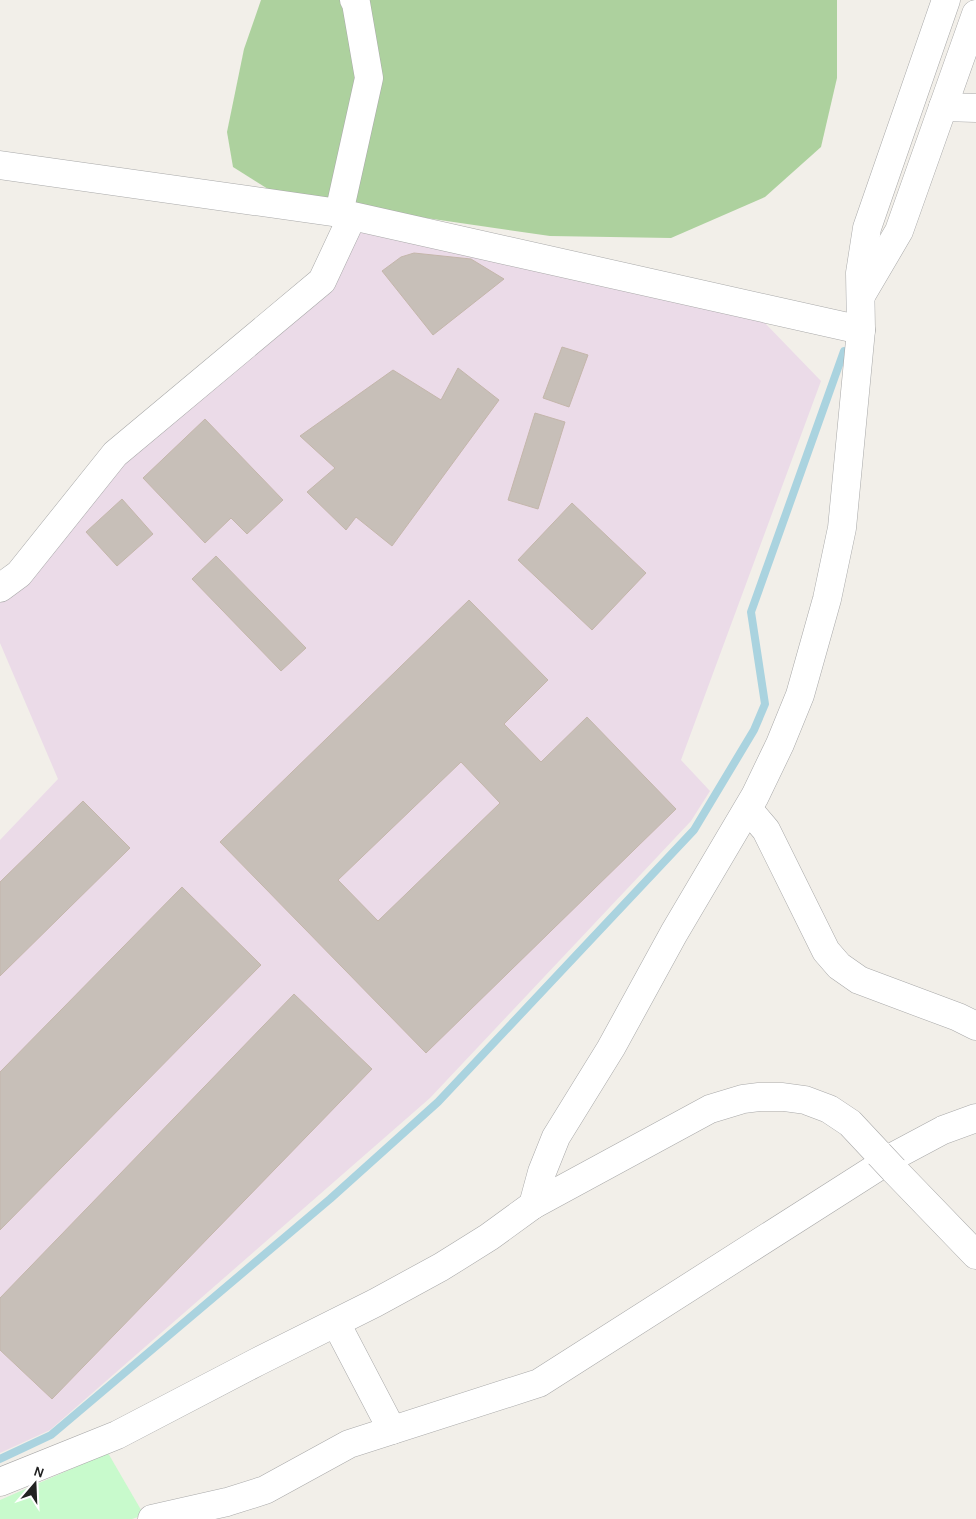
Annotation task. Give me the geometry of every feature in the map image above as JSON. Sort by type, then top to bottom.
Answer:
[{"type":"street","points":[[0,588],[19,574],[115,454],[322,281],[346,215],[369,78],[354,0]]},
{"type":"street","points":[[532,1205],[556,1136],[611,1048],[674,933],[748,810],[780,744],[800,695],[827,599],[842,528],[861,330],[860,274],[868,228],[946,0]]},
{"type":"street","points":[[861,296],[899,231],[976,14]]},
{"type":"street","points":[[943,107],[976,108]]},
{"type":"street","points":[[0,165],[346,215],[861,330]]},
{"type":"street","points":[[748,810],[766,830],[826,950],[839,966],[859,980],[958,1017],[976,1026]]},
{"type":"street","points":[[0,1482],[117,1435],[336,1322],[441,1267],[489,1238],[532,1205],[710,1109],[742,1099],[783,1096],[805,1100],[829,1109],[850,1123],[976,1255]]},
{"type":"street","points":[[152,1519],[227,1502],[265,1490],[349,1444],[538,1383],[898,1154],[943,1130],[976,1118]]},
{"type":"street","points":[[336,1322],[392,1430]]},
{"type":"shaded area","points":[[359,229],[763,321],[821,381],[681,760],[710,791],[691,821],[430,1098],[50,1430],[0,1453],[0,840],[58,779],[0,643],[0,603],[49,555],[125,456]]},
{"type":"green space","points":[[261,0],[837,0],[837,78],[821,147],[765,197],[671,238],[550,236],[337,205],[268,189],[233,167],[227,132],[244,49]]},
{"type":"green space","points":[[108,1453],[144,1515],[132,1519],[0,1519],[0,1500]]},
{"type":"building","points":[[414,253],[471,259],[504,279],[433,335],[382,271],[401,257]]},
{"type":"building","points":[[562,347],[588,355],[569,407],[543,398]]},
{"type":"building","points":[[458,368],[499,400],[392,546],[356,517],[346,530],[307,492],[335,468],[300,436],[393,370],[441,400]]},
{"type":"building","points":[[535,413],[565,422],[538,509],[508,500]]},
{"type":"building","points":[[205,419],[283,500],[247,534],[231,518],[205,543],[143,478]]},
{"type":"building","points":[[122,499],[153,534],[117,566],[86,532]]},
{"type":"building","points":[[572,503],[646,573],[592,630],[518,560]]},
{"type":"building","points":[[216,556],[306,648],[281,671],[192,579]]},
{"type":"building","points":[[469,600],[548,680],[504,724],[541,762],[587,717],[676,809],[426,1053],[220,842]],"holes":[[[461,762],[500,803],[378,921],[338,880]]]},
{"type":"building","points":[[83,801],[130,848],[0,976],[0,882]]},
{"type":"building","points":[[182,887],[261,965],[0,1230],[0,1072]]},
{"type":"building","points":[[294,994],[372,1069],[52,1399],[0,1350],[0,1298]]},
{"type":"waterway","points":[[0,1459],[51,1435],[330,1199],[438,1102],[694,830],[754,730],[765,704],[751,612],[844,351]]}]
